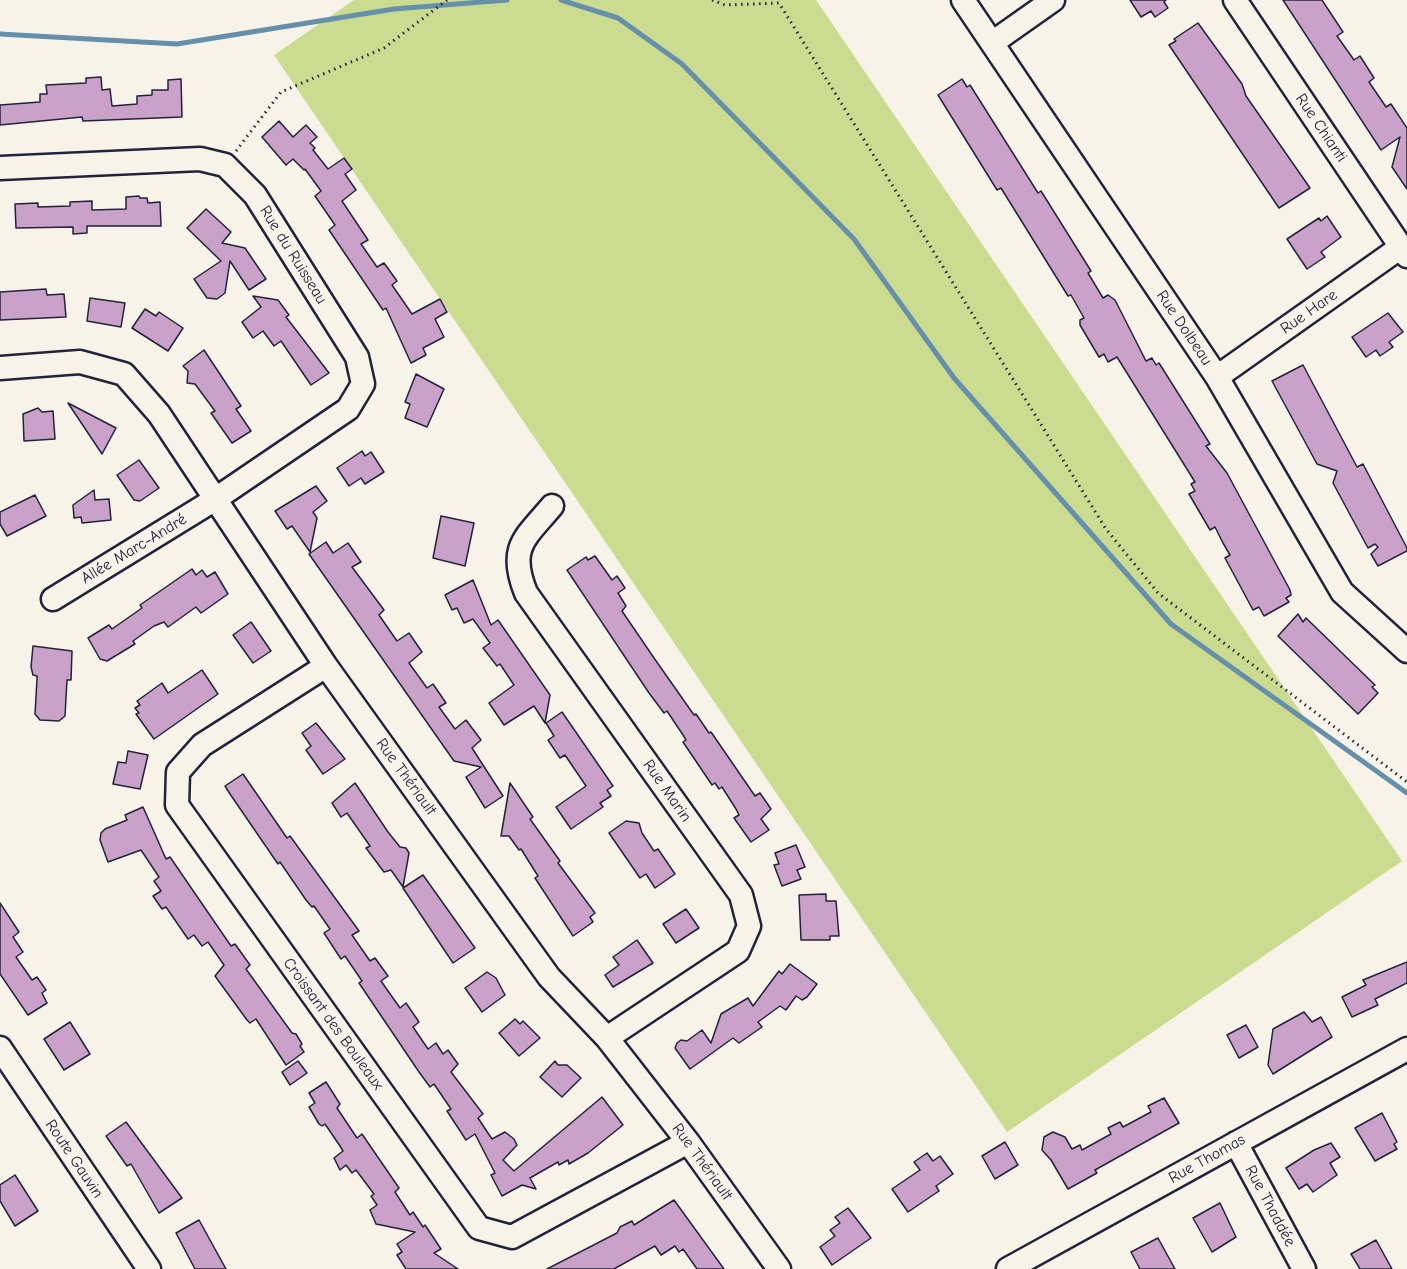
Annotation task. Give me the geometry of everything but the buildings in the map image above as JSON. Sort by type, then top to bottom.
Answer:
[{"type":"street","name":"Rue Dolbeau","points":[[963,0],[1217,378],[1342,592],[1407,651]]},
{"type":"street","points":[[992,43],[1053,0]]},
{"type":"street","name":"Rue Chianti","points":[[1235,0],[1404,251]]},
{"type":"street","points":[[0,168],[200,159],[225,165]]},
{"type":"street","name":"Rue du Ruisseau","points":[[214,500],[348,409],[363,384],[357,357],[255,195],[225,165]]},
{"type":"street","name":"Rue Hare","points":[[1217,378],[1404,251]]},
{"type":"street","name":"Rue Thériault","points":[[0,368],[80,362],[124,374],[159,414],[326,666],[549,977],[608,1038],[688,1142],[779,1269]]},
{"type":"street","name":"Allée Marc-André","points":[[53,598],[214,500]]},
{"type":"street","name":"Rue Marin","points":[[552,506],[521,543],[517,571],[526,593],[741,895],[749,926],[738,951],[608,1038]]},
{"type":"street","name":"Croissant des Bouleaux","points":[[326,666],[202,745],[178,772],[177,805],[479,1228],[512,1237],[688,1142]]},
{"type":"street","name":"Route Gauvin","points":[[0,1048],[149,1269]]},
{"type":"street","name":"Rue Thomas","points":[[1008,1269],[1407,1049]]},
{"type":"street","name":"Rue Thaddée","points":[[1236,1143],[1304,1269]]},
{"type":"path","points":[[225,165],[281,92],[384,48],[447,0]]},
{"type":"path","points":[[712,0],[725,5],[779,1],[1106,529],[1158,593],[1407,782]]},
{"type":"green space","points":[[354,0],[816,0],[1402,861],[1007,1132],[274,55]]},
{"type":"waterway","points":[[0,34],[177,44],[394,9],[507,0]]},
{"type":"waterway","points":[[561,0],[618,18],[682,64],[854,239],[954,378],[1171,624],[1407,793]]}]
